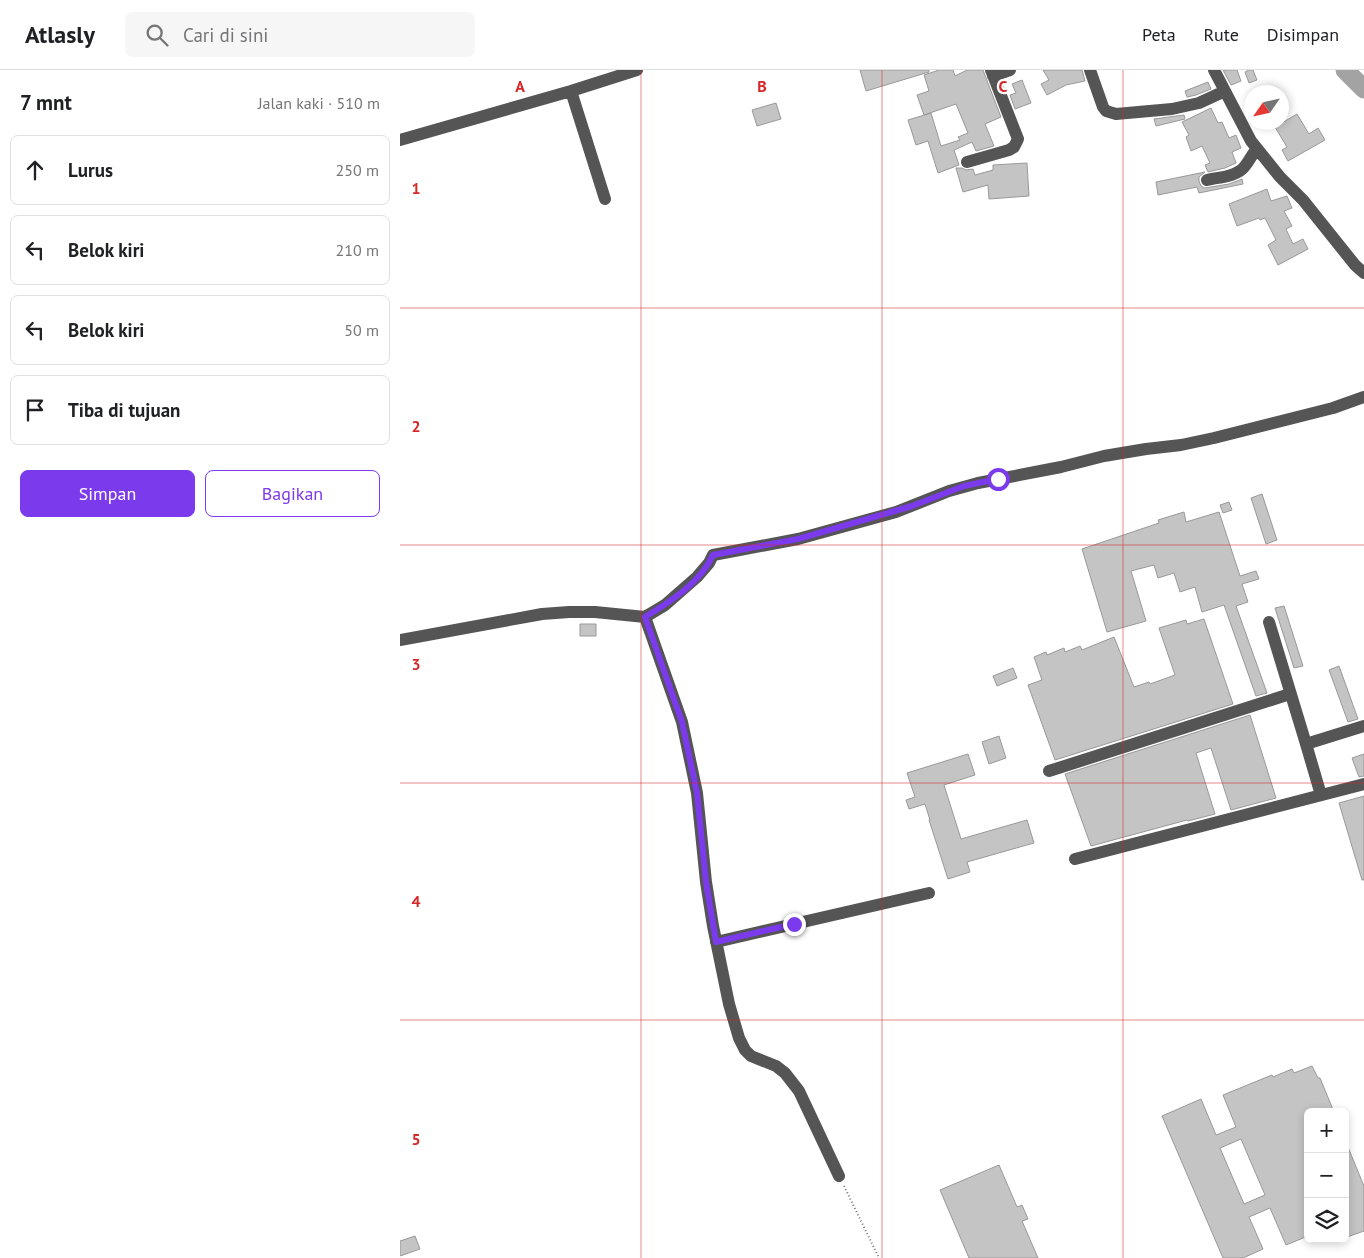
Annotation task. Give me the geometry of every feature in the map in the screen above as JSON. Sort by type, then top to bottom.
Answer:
[{"type":"street","points":[[400,140],[637,70]]},
{"type":"street","points":[[967,162],[1009,150],[1014,147],[1018,139],[992,73],[1010,70]]},
{"type":"street","points":[[1090,70],[1103,107],[1106,111],[1116,114],[1181,107],[1199,103],[1225,91]]},
{"type":"street","points":[[1214,70],[1245,132],[1257,149],[1280,177],[1303,200],[1355,265],[1364,273]]},
{"type":"street","points":[[571,91],[605,199]]},
{"type":"street","points":[[1207,180],[1231,175],[1241,170],[1257,149]]},
{"type":"street","points":[[400,640],[542,614],[595,612],[645,617],[665,605],[697,578],[713,555],[798,539],[896,512],[978,483],[1053,469],[1104,456],[1146,448],[1181,445],[1214,438],[1333,408],[1364,397]]},
{"type":"street","points":[[645,617],[682,722],[697,793],[706,882],[716,942],[729,1004],[741,1045],[751,1056],[776,1066],[792,1080],[839,1176]]},
{"type":"street","points":[[1269,622],[1321,795]]},
{"type":"street","points":[[1049,771],[1290,694]]},
{"type":"street","points":[[1306,744],[1364,726]]},
{"type":"street","points":[[1075,859],[1364,784]]},
{"type":"street","points":[[716,942],[929,893]]},
{"type":"path","points":[[839,1176],[880,1258]]},
{"type":"building","points":[[860,70],[929,70],[929,72],[866,91]]},
{"type":"building","points":[[939,70],[953,70],[955,76],[967,70],[983,70],[1001,117],[985,124],[994,146],[976,151],[972,142],[954,150],[959,165],[938,173],[928,141],[916,145],[908,120],[931,113],[941,146],[960,140],[958,137],[968,133],[956,104],[924,115],[917,95],[929,91],[924,75]]},
{"type":"building","points":[[1043,70],[1082,70],[1085,81],[1066,85],[1047,95],[1041,84],[1049,80]]},
{"type":"building","points":[[1223,70],[1237,70],[1241,81],[1231,85]]},
{"type":"building","points":[[1253,70],[1257,80],[1249,83],[1245,72]]},
{"type":"building","points":[[1022,80],[1031,103],[1015,109],[1010,95],[1016,93],[1012,84]]},
{"type":"building","points":[[1208,82],[1211,89],[1187,97],[1185,91]]},
{"type":"building","points":[[776,103],[781,119],[757,126],[752,110]]},
{"type":"building","points":[[1211,108],[1218,123],[1222,122],[1229,138],[1236,135],[1241,148],[1232,152],[1236,163],[1208,172],[1205,165],[1210,163],[1202,146],[1191,151],[1186,137],[1189,135],[1182,122]]},
{"type":"building","points":[[1297,114],[1309,134],[1318,128],[1325,140],[1288,161],[1282,150],[1287,147],[1277,130],[1289,130],[1289,119]]},
{"type":"building","points":[[1184,115],[1185,119],[1156,126],[1154,119]]},
{"type":"building","points":[[1027,163],[1029,196],[989,199],[988,185],[963,192],[956,168],[973,169],[975,175],[993,170],[993,165]]},
{"type":"building","points":[[1205,172],[1199,177],[1199,181],[1201,186],[1205,188],[1229,184],[1242,179],[1243,184],[1199,193],[1197,187],[1158,195],[1156,182]]},
{"type":"building","points":[[1267,189],[1271,201],[1287,196],[1292,208],[1284,211],[1292,226],[1286,229],[1293,244],[1303,239],[1308,249],[1278,265],[1268,245],[1276,240],[1265,218],[1260,220],[1259,218],[1237,226],[1229,204]]},
{"type":"building","points":[[1262,494],[1277,540],[1266,544],[1251,498]]},
{"type":"building","points":[[1229,502],[1232,510],[1223,513],[1220,505]]},
{"type":"building","points":[[1184,512],[1186,522],[1219,512],[1240,576],[1256,571],[1259,579],[1242,584],[1248,602],[1236,606],[1267,693],[1256,696],[1224,605],[1202,612],[1195,587],[1180,592],[1174,573],[1158,578],[1154,565],[1131,571],[1146,621],[1107,632],[1082,549],[1159,523],[1158,520]]},
{"type":"building","points":[[1284,606],[1303,666],[1294,668],[1275,608]]},
{"type":"building","points":[[1204,619],[1233,704],[1055,760],[1028,685],[1042,680],[1034,657],[1046,652],[1047,655],[1064,648],[1065,652],[1080,646],[1082,650],[1114,637],[1134,687],[1149,682],[1150,684],[1175,675],[1159,628],[1186,620],[1187,624]]},
{"type":"building","points":[[580,624],[596,624],[596,636],[580,636]]},
{"type":"building","points":[[1339,666],[1358,719],[1348,722],[1329,670]]},
{"type":"building","points":[[1013,668],[1017,678],[997,686],[993,676]]},
{"type":"building","points":[[1250,715],[1276,798],[1231,810],[1211,748],[1196,753],[1215,814],[1091,846],[1065,774]]},
{"type":"building","points":[[999,736],[1006,758],[989,764],[982,742]]},
{"type":"building","points":[[968,754],[975,775],[944,785],[961,839],[1027,820],[1034,843],[967,862],[970,872],[948,879],[925,804],[909,809],[906,800],[915,797],[907,773]]},
{"type":"building","points":[[1364,754],[1364,776],[1359,777],[1352,758]]},
{"type":"building","points":[[1364,796],[1364,880],[1362,880],[1339,803]]},
{"type":"building","points":[[1312,1066],[1318,1078],[1320,1078],[1332,1108],[1304,1108],[1304,1238],[1286,1245],[1270,1208],[1249,1217],[1263,1249],[1243,1258],[1223,1258],[1162,1116],[1201,1099],[1216,1135],[1236,1127],[1223,1095],[1292,1069],[1294,1073]],"holes":[[[1241,1139],[1265,1195],[1244,1204],[1220,1148]]]},
{"type":"building","points":[[1349,1150],[1364,1186],[1364,1231],[1349,1236]]},
{"type":"building","points":[[999,1165],[1017,1207],[1022,1205],[1028,1219],[1022,1221],[1038,1258],[969,1258],[940,1190]]},
{"type":"building","points":[[415,1236],[420,1249],[400,1256],[400,1241]]},
{"type":"waterway","points":[[1345,70],[1364,89]]},
{"type":"route","points":[[794,924],[716,942],[706,882],[697,793],[682,722],[645,617],[665,605],[697,578],[713,555],[798,539],[896,512],[964,486],[998,479]]}]
